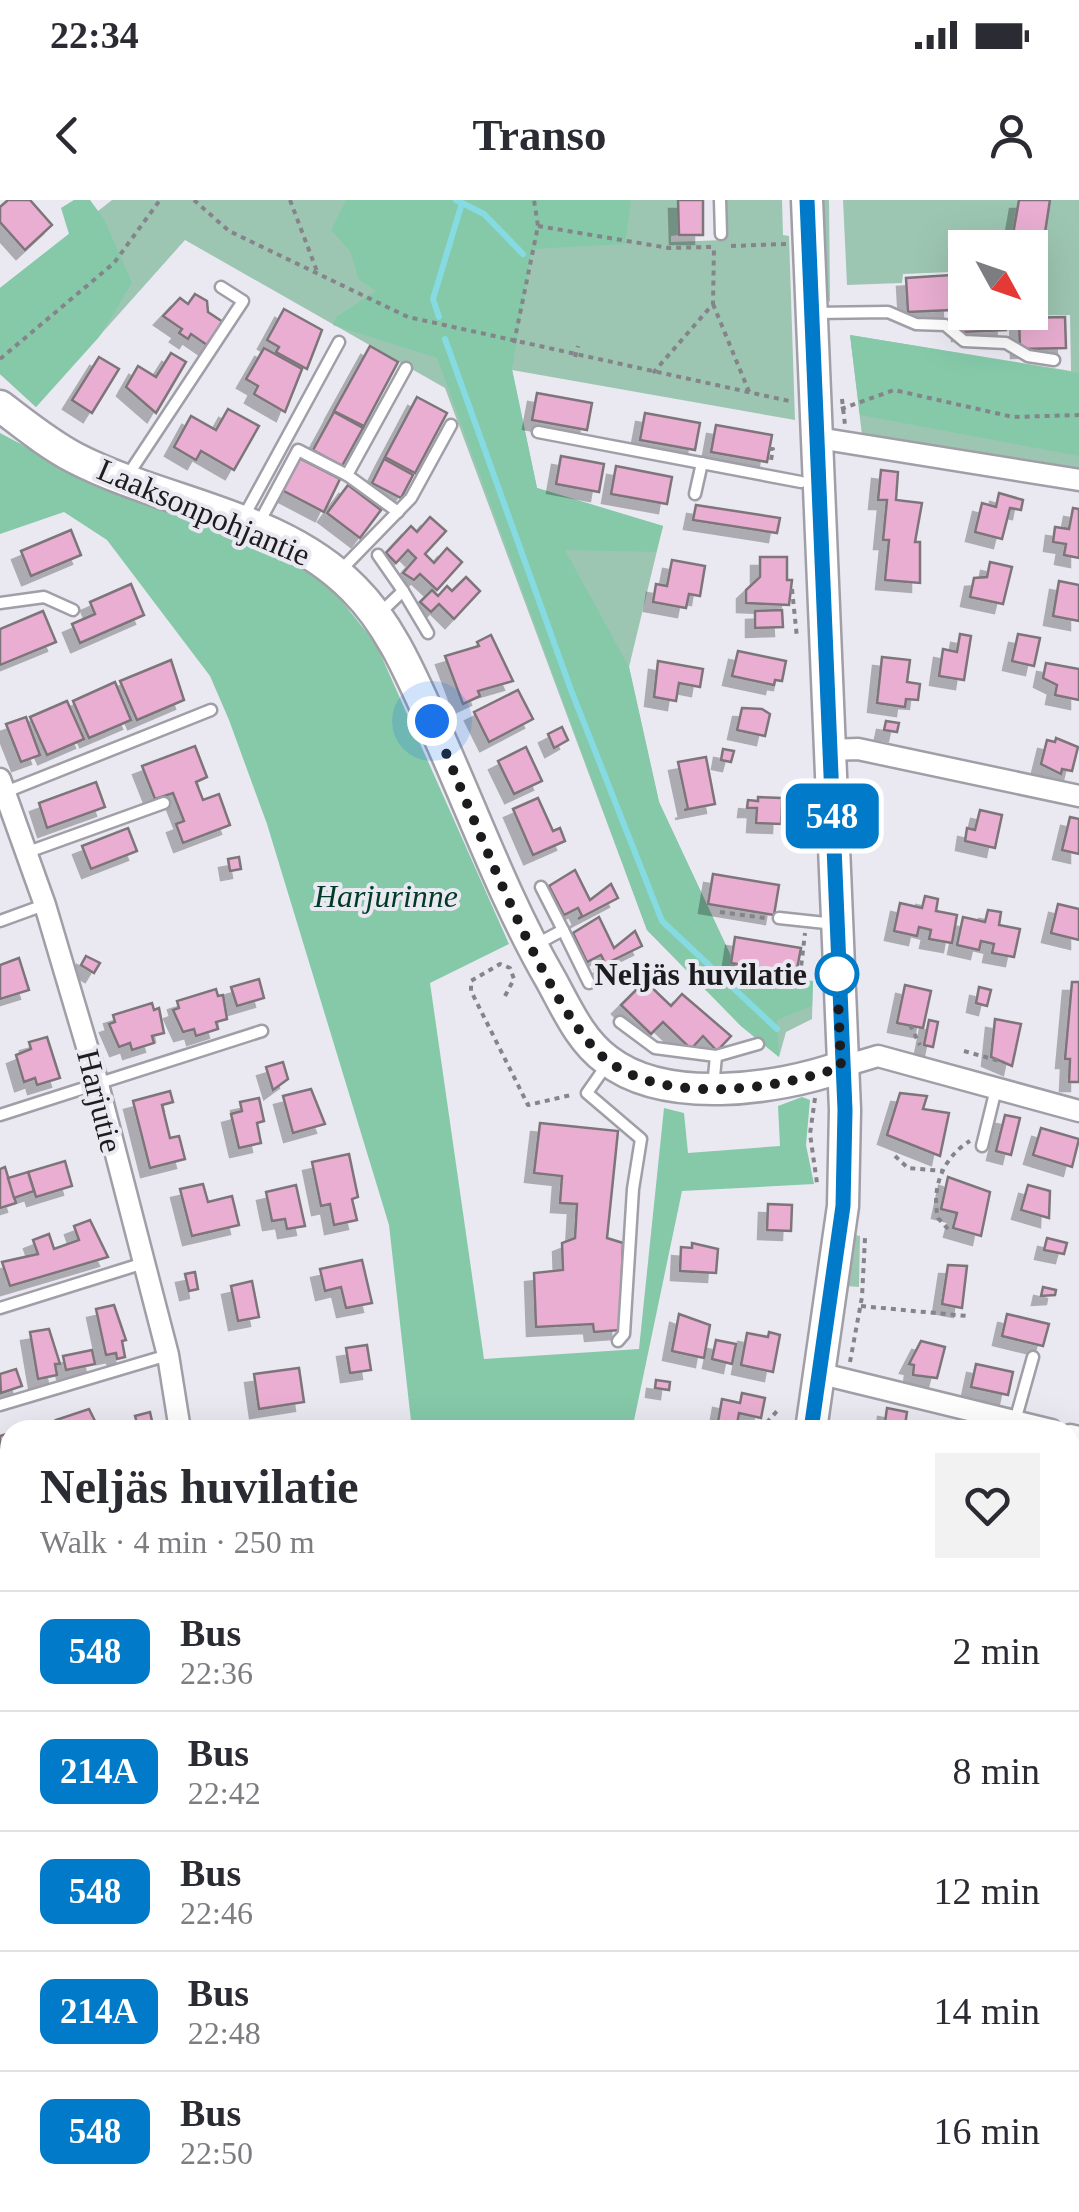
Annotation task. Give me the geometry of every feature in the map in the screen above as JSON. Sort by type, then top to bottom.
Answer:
[{"type":"street","points":[[807,200],[830,750],[821,924],[829,1071],[843,1206],[813,1420]]},
{"type":"street","name":"Laaksonpohjantie","points":[[0,406],[76,459],[300,548],[338,573],[377,617],[399,650],[532,947],[582,1035],[608,1062],[644,1081],[671,1088],[713,1088],[829,1071]]},
{"type":"street","points":[[818,438],[1079,480]]},
{"type":"street","points":[[830,750],[858,749],[1079,796]]},
{"type":"street","name":"Harjutie","points":[[2,788],[45,904],[98,1085],[168,1355],[178,1420]]},
{"type":"street","points":[[829,1071],[878,1056],[1079,1110]]},
{"type":"street","points":[[822,1374],[1011,1420]]},
{"type":"lane","points":[[720,200],[721,234]]},
{"type":"lane","points":[[126,478],[243,301],[221,287]]},
{"type":"lane","points":[[812,313],[888,312],[916,324],[945,325],[964,341],[1006,342],[1028,356],[1054,360]]},
{"type":"lane","points":[[248,526],[339,342]]},
{"type":"lane","points":[[347,475],[406,368]]},
{"type":"lane","points":[[338,573],[411,498],[452,424]]},
{"type":"lane","points":[[538,432],[801,482]]},
{"type":"lane","points":[[248,526],[298,450],[347,475],[398,512]]},
{"type":"lane","points":[[695,494],[702,463]]},
{"type":"lane","points":[[378,555],[428,633]]},
{"type":"lane","points":[[377,617],[403,591]]},
{"type":"lane","points":[[0,603],[44,597],[74,610]]},
{"type":"lane","points":[[2,788],[212,710]]},
{"type":"lane","points":[[28,852],[164,803]]},
{"type":"lane","points":[[541,887],[589,983]]},
{"type":"lane","points":[[0,921],[45,904]]},
{"type":"lane","points":[[779,918],[821,924]]},
{"type":"lane","points":[[532,947],[563,930]]},
{"type":"lane","points":[[620,1022],[654,1048],[716,1056],[758,1044]]},
{"type":"lane","points":[[0,1115],[262,1031]]},
{"type":"lane","points":[[713,1088],[716,1056]]},
{"type":"lane","points":[[608,1062],[586,1092],[641,1139],[633,1189],[624,1334],[618,1341]]},
{"type":"lane","points":[[983,1141],[996,1088]]},
{"type":"lane","points":[[0,1308],[145,1263]]},
{"type":"lane","points":[[0,1405],[168,1355]]},
{"type":"lane","points":[[1015,1420],[1033,1357]]},
{"type":"path","points":[[0,358],[114,262],[160,200]]},
{"type":"path","points":[[194,200],[229,230],[408,317],[794,402]]},
{"type":"path","points":[[290,200],[318,274]]},
{"type":"path","points":[[514,343],[538,226],[534,200]]},
{"type":"path","points":[[538,226],[669,248],[789,244]]},
{"type":"path","points":[[714,247],[713,304],[750,394]]},
{"type":"path","points":[[653,374],[713,304]]},
{"type":"path","points":[[575,356],[578,346]]},
{"type":"path","points":[[843,409],[894,390],[1012,418],[1079,415]]},
{"type":"path","points":[[792,589],[797,638]]},
{"type":"path","points":[[720,912],[779,918]]},
{"type":"path","points":[[741,969],[800,976],[821,924]]},
{"type":"path","points":[[505,996],[514,979],[510,968],[500,964],[471,981],[471,991],[528,1105],[571,1095]]},
{"type":"path","points":[[910,1026],[910,1033],[928,1051]]},
{"type":"path","points":[[964,1052],[1004,1062]]},
{"type":"path","points":[[818,1193],[810,1134],[829,1071]]},
{"type":"path","points":[[948,1229],[938,1218],[934,1203],[943,1171],[966,1143],[983,1141]]},
{"type":"path","points":[[894,1156],[908,1168],[943,1171]]},
{"type":"path","points":[[861,1306],[968,1316]]},
{"type":"path","points":[[769,1420],[778,1410]]},
{"type":"green space","points":[[74,200],[90,200],[104,219],[132,283],[99,337],[36,407],[0,374],[0,288],[69,234],[61,208]]},
{"type":"green space","points":[[112,200],[678,200],[679,235],[671,236],[671,242],[724,240],[724,200],[782,200],[783,235],[789,236],[795,420],[512,370],[537,488],[663,526],[629,667],[659,802],[737,969],[745,975],[813,981],[812,1019],[786,1032],[779,1057],[741,1026],[647,930],[445,388],[185,240],[36,407],[0,374],[0,288]]},
{"type":"green space","points":[[346,200],[631,200],[625,244],[532,249],[512,369],[537,488],[663,526],[656,552],[565,550],[629,667],[659,802],[737,969],[745,975],[813,981],[812,1006],[777,1020],[779,1057],[741,1026],[647,930],[437,358],[333,325],[336,317],[376,291],[359,280],[350,251],[331,230]]},
{"type":"green space","points":[[821,200],[829,200],[830,302],[824,296]]},
{"type":"green space","points":[[843,200],[1079,200],[1079,475],[862,435],[850,335],[1071,371],[1070,315],[1048,315],[1048,230],[948,230],[948,272],[903,274],[902,283],[847,285]]},
{"type":"green space","points":[[850,335],[1079,373],[1079,456],[860,415]]},
{"type":"green space","name":"Harjurinne","points":[[0,433],[68,469],[303,564],[333,590],[376,644],[509,944],[430,983],[484,1359],[639,1349],[664,1108],[684,1113],[688,1153],[780,1146],[778,1106],[802,1097],[810,1100],[806,1145],[814,1184],[682,1191],[634,1420],[411,1420],[389,1225],[267,824],[210,676],[107,540],[64,512],[0,534]]},
{"type":"green space","points":[[850,1234],[860,1236],[859,1287],[845,1286]]},
{"type":"building","points":[[8,200],[30,200],[52,225],[25,250],[0,222],[0,207]]},
{"type":"building","points":[[678,200],[703,200],[703,235],[679,235]]},
{"type":"building","points":[[1019,200],[1050,200],[1045,230],[1014,230]]},
{"type":"building","points":[[948,275],[948,310],[908,312],[906,278]]},
{"type":"building","points":[[195,294],[207,301],[208,312],[223,322],[207,345],[191,334],[188,339],[179,333],[182,329],[163,316],[180,298],[188,304]]},
{"type":"building","points":[[284,309],[322,330],[307,369],[276,352],[279,347],[267,340]]},
{"type":"building","points":[[1048,317],[1065,317],[1066,348],[1020,349],[1019,330],[1048,330]]},
{"type":"building","points":[[370,346],[398,362],[364,426],[334,411]]},
{"type":"building","points":[[264,348],[302,369],[285,412],[254,394],[258,386],[246,379]]},
{"type":"building","points":[[171,353],[186,362],[156,413],[126,387],[138,366],[156,377]]},
{"type":"building","points":[[99,357],[119,369],[92,413],[72,400]]},
{"type":"building","points":[[537,393],[592,403],[587,430],[532,420]]},
{"type":"building","points":[[417,397],[447,413],[415,473],[385,457]]},
{"type":"building","points":[[228,409],[259,426],[234,470],[201,451],[196,460],[174,447],[191,416],[216,430]]},
{"type":"building","points":[[334,412],[363,428],[342,466],[313,450]]},
{"type":"building","points":[[645,413],[700,423],[695,450],[640,440]]},
{"type":"building","points":[[716,425],[772,435],[767,462],[711,452]]},
{"type":"building","points":[[561,456],[604,464],[599,492],[556,484]]},
{"type":"building","points":[[297,457],[340,479],[324,512],[280,489]]},
{"type":"building","points":[[384,459],[413,475],[401,498],[372,483]]},
{"type":"building","points":[[616,466],[672,477],[667,504],[611,494]]},
{"type":"building","points":[[881,470],[898,472],[896,500],[922,503],[915,542],[920,542],[920,583],[885,580],[889,540],[883,540],[887,500],[878,500]]},
{"type":"building","points":[[348,485],[381,510],[360,538],[327,513]]},
{"type":"building","points":[[999,493],[1023,500],[1021,510],[1010,508],[1002,539],[975,532],[982,503],[996,507]]},
{"type":"building","points":[[696,505],[780,518],[777,533],[693,520]]},
{"type":"building","points":[[1073,508],[1079,509],[1079,558],[1064,555],[1066,544],[1053,542],[1055,527],[1069,529]]},
{"type":"building","points":[[430,517],[446,531],[425,554],[434,563],[447,548],[462,562],[437,590],[420,574],[414,580],[403,573],[416,558],[408,550],[396,563],[386,553],[411,526],[417,532]]},
{"type":"building","points":[[71,530],[81,555],[31,576],[21,551]]},
{"type":"building","points":[[760,557],[787,557],[787,580],[792,580],[789,605],[746,603],[746,590],[760,577]]},
{"type":"building","points":[[672,560],[705,566],[700,596],[689,594],[686,608],[653,602],[656,584],[667,586]]},
{"type":"building","points":[[990,562],[1012,567],[1003,604],[970,597],[974,578],[987,577]]},
{"type":"building","points":[[466,577],[480,591],[454,619],[439,604],[431,612],[420,602],[432,590],[438,596],[447,586],[452,591]]},
{"type":"building","points":[[1059,581],[1079,585],[1079,621],[1053,616]]},
{"type":"building","points":[[131,584],[144,615],[80,643],[72,624],[95,614],[90,602]]},
{"type":"building","points":[[782,610],[783,627],[755,628],[755,611]]},
{"type":"building","points":[[43,611],[56,642],[0,665],[0,629]]},
{"type":"building","points":[[960,634],[971,636],[964,680],[939,676],[943,649],[957,652]]},
{"type":"building","points":[[1018,634],[1040,638],[1034,666],[1012,661]]},
{"type":"building","points":[[491,635],[513,681],[478,691],[480,696],[463,704],[445,656],[479,646],[477,642]]},
{"type":"building","points":[[738,651],[786,661],[782,681],[775,680],[774,685],[732,676]]},
{"type":"building","points":[[882,657],[910,660],[907,682],[920,684],[918,700],[906,699],[905,707],[877,703]]},
{"type":"building","points":[[171,660],[184,700],[137,720],[120,681]]},
{"type":"building","points":[[658,661],[703,669],[700,687],[679,683],[676,701],[654,697]]},
{"type":"building","points":[[1046,663],[1079,669],[1079,700],[1055,695],[1057,685],[1043,678]]},
{"type":"building","points":[[115,682],[131,720],[89,738],[73,701]]},
{"type":"building","points":[[518,690],[533,719],[489,742],[474,712]]},
{"type":"building","points":[[67,701],[84,739],[47,755],[30,717]]},
{"type":"building","points":[[742,708],[762,709],[770,714],[765,736],[737,730]]},
{"type":"building","points":[[26,717],[40,755],[21,762],[6,724]]},
{"type":"building","points":[[886,721],[899,723],[897,732],[884,730]]},
{"type":"building","points":[[562,727],[568,740],[554,748],[548,734]]},
{"type":"building","points":[[1056,738],[1078,747],[1072,771],[1062,769],[1061,774],[1041,764],[1047,740],[1055,742]]},
{"type":"building","points":[[195,746],[207,777],[196,782],[203,800],[219,794],[230,825],[183,843],[176,824],[184,821],[173,793],[155,799],[142,766]]},
{"type":"building","points":[[526,747],[542,781],[514,794],[498,761]]},
{"type":"building","points":[[723,749],[734,751],[731,762],[721,760]]},
{"type":"building","points":[[706,757],[715,804],[684,810],[688,809],[678,762]]},
{"type":"building","points":[[96,782],[105,807],[47,828],[39,803]]},
{"type":"building","points":[[758,797],[782,798],[781,824],[756,823],[757,808],[747,808],[748,800],[758,801]]},
{"type":"building","points":[[538,798],[553,831],[560,828],[565,841],[533,855],[513,809]]},
{"type":"building","points":[[980,810],[1002,815],[995,848],[965,841],[967,828],[975,830]]},
{"type":"building","points":[[1070,817],[1079,819],[1079,854],[1062,850]]},
{"type":"building","points":[[128,828],[137,851],[91,869],[82,846]]},
{"type":"building","points":[[239,857],[241,869],[230,871],[228,859]]},
{"type":"building","points":[[575,870],[590,900],[611,884],[618,898],[578,919],[582,916],[578,908],[564,915],[549,886]]},
{"type":"building","points":[[713,874],[779,885],[774,915],[708,904]]},
{"type":"building","points":[[925,896],[938,899],[936,911],[957,915],[952,943],[929,939],[931,930],[919,927],[917,936],[894,931],[900,903],[922,908]]},
{"type":"building","points":[[1058,904],[1079,909],[1079,940],[1051,933]]},
{"type":"building","points":[[988,910],[1001,912],[999,925],[1020,929],[1014,957],[992,953],[994,944],[981,941],[979,950],[957,945],[963,917],[985,922]]},
{"type":"building","points":[[599,917],[614,948],[635,931],[642,946],[601,966],[605,963],[601,955],[587,962],[573,933]]},
{"type":"building","points":[[735,937],[801,948],[796,974],[731,963]]},
{"type":"building","points":[[86,956],[100,963],[94,973],[81,965]]},
{"type":"building","points":[[19,958],[29,990],[0,999],[0,965]]},
{"type":"building","points":[[259,979],[264,998],[237,1006],[231,987]]},
{"type":"building","points":[[645,981],[671,1006],[682,994],[731,1036],[717,1051],[703,1036],[691,1049],[663,1022],[651,1034],[621,1005]]},
{"type":"building","points":[[1072,982],[1079,982],[1079,1082],[1069,1082],[1070,1059],[1065,1059]]},
{"type":"building","points":[[905,985],[931,991],[923,1028],[897,1023]]},
{"type":"building","points":[[979,987],[991,990],[987,1006],[976,1003]]},
{"type":"building","points":[[216,989],[218,996],[223,995],[227,1019],[216,1022],[218,1029],[196,1036],[194,1029],[183,1032],[173,1010],[179,1008],[177,1001]]},
{"type":"building","points":[[152,1003],[154,1010],[159,1008],[164,1033],[152,1036],[154,1043],[132,1050],[130,1043],[119,1047],[109,1024],[115,1022],[113,1015]]},
{"type":"building","points":[[995,1019],[1021,1024],[1012,1066],[991,1057]]},
{"type":"building","points":[[929,1020],[938,1022],[933,1047],[924,1045]]},
{"type":"building","points":[[47,1037],[60,1078],[37,1085],[35,1078],[24,1082],[16,1055],[31,1049],[29,1042]]},
{"type":"building","points":[[283,1062],[288,1079],[273,1090],[266,1067]]},
{"type":"building","points":[[311,1089],[325,1124],[293,1133],[283,1096]]},
{"type":"building","points":[[170,1091],[173,1102],[162,1105],[170,1138],[179,1136],[185,1159],[150,1168],[133,1101]]},
{"type":"building","points":[[900,1093],[927,1096],[923,1109],[949,1113],[940,1156],[887,1135]]},
{"type":"building","points":[[259,1098],[264,1121],[257,1123],[261,1143],[239,1148],[231,1114],[242,1111],[240,1102]]},
{"type":"building","points":[[1005,1115],[1020,1118],[1011,1155],[996,1151]]},
{"type":"building","points":[[540,1123],[618,1131],[607,1238],[623,1243],[620,1330],[594,1332],[593,1324],[536,1327],[534,1273],[563,1270],[562,1243],[575,1238],[577,1204],[560,1203],[562,1176],[534,1173]]},
{"type":"building","points":[[1041,1128],[1079,1139],[1072,1167],[1033,1155]]},
{"type":"building","points":[[349,1154],[358,1197],[352,1199],[357,1220],[334,1225],[330,1204],[321,1206],[312,1162]]},
{"type":"building","points":[[65,1161],[72,1186],[36,1197],[28,1172]]},
{"type":"building","points":[[5,1167],[16,1203],[0,1208],[0,1169]]},
{"type":"building","points":[[28,1172],[34,1191],[14,1198],[8,1178]]},
{"type":"building","points":[[948,1177],[990,1192],[981,1236],[953,1228],[957,1213],[941,1209]]},
{"type":"building","points":[[203,1184],[208,1202],[232,1196],[239,1225],[192,1236],[180,1189]]},
{"type":"building","points":[[296,1185],[305,1226],[287,1229],[285,1219],[272,1221],[266,1192]]},
{"type":"building","points":[[1028,1185],[1050,1191],[1049,1218],[1021,1210]]},
{"type":"building","points":[[768,1204],[792,1205],[791,1231],[767,1230]]},
{"type":"building","points":[[90,1220],[108,1257],[10,1286],[2,1262],[38,1254],[33,1240],[49,1234],[54,1249],[79,1240],[74,1226]]},
{"type":"building","points":[[1047,1238],[1067,1243],[1064,1254],[1044,1250]]},
{"type":"building","points":[[692,1243],[718,1249],[716,1273],[680,1271],[681,1247],[692,1248]]},
{"type":"building","points":[[362,1260],[372,1303],[346,1308],[341,1287],[325,1291],[320,1269]]},
{"type":"building","points":[[948,1265],[967,1266],[962,1308],[942,1304]]},
{"type":"building","points":[[195,1272],[198,1289],[189,1291],[185,1274]]},
{"type":"building","points":[[252,1281],[259,1317],[238,1321],[231,1286]]},
{"type":"building","points":[[1043,1287],[1056,1290],[1055,1295],[1041,1296]]},
{"type":"building","points":[[114,1305],[126,1340],[122,1341],[125,1357],[117,1359],[116,1353],[106,1355],[96,1309]]},
{"type":"building","points":[[679,1314],[710,1325],[704,1358],[672,1351]]},
{"type":"building","points":[[1007,1314],[1049,1324],[1043,1346],[1002,1336]]},
{"type":"building","points":[[49,1329],[60,1364],[55,1364],[57,1375],[38,1379],[30,1332]]},
{"type":"building","points":[[769,1332],[780,1335],[773,1372],[741,1365],[747,1333],[768,1337]]},
{"type":"building","points":[[716,1340],[736,1344],[732,1364],[712,1359]]},
{"type":"building","points":[[921,1341],[945,1347],[937,1378],[913,1375],[914,1365],[909,1364]]},
{"type":"building","points":[[367,1345],[371,1370],[350,1373],[346,1348]]},
{"type":"building","points":[[92,1350],[95,1364],[66,1370],[63,1356]]},
{"type":"building","points":[[976,1364],[1013,1372],[1008,1395],[971,1387]]},
{"type":"building","points":[[299,1368],[304,1402],[259,1409],[254,1374]]},
{"type":"building","points":[[16,1369],[22,1386],[1,1393],[0,1374]]},
{"type":"building","points":[[656,1380],[670,1382],[669,1390],[655,1388]]},
{"type":"building","points":[[742,1393],[765,1398],[761,1418],[739,1413],[738,1420],[718,1420],[722,1399],[740,1403]]},
{"type":"building","points":[[887,1408],[907,1412],[906,1420],[885,1420]]},
{"type":"building","points":[[89,1409],[94,1420],[56,1420]]},
{"type":"building","points":[[150,1412],[152,1420],[136,1420],[135,1416]]},
{"type":"waterway","points":[[439,317],[433,299],[462,203],[456,200]]},
{"type":"waterway","points":[[462,203],[484,214],[523,254]]},
{"type":"waterway","points":[[445,339],[571,690],[662,921],[777,1029]]},
{"type":"bus line","name":"548","points":[[807,200],[845,1110],[843,1206],[813,1420]]},
{"type":"place","name":"Neljäs huvilatie","points":[[837,974]]},
{"type":"route","points":[[432,721],[526,936],[582,1035],[608,1062],[644,1081],[691,1090],[817,1076],[841,1067],[837,974]]}]
